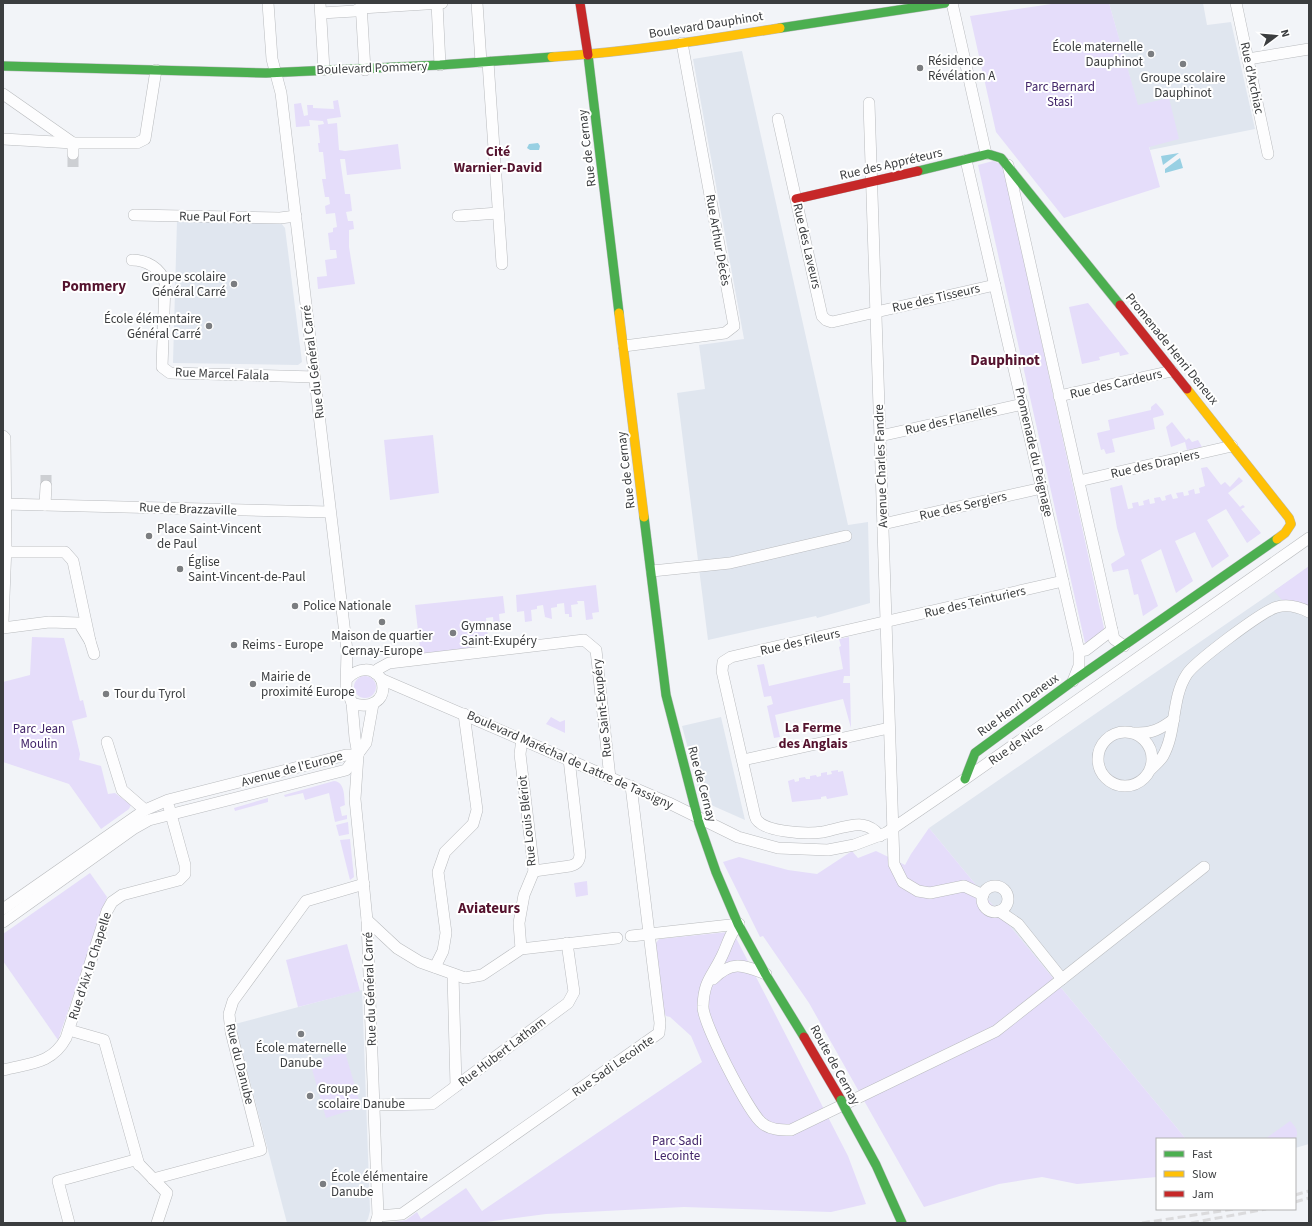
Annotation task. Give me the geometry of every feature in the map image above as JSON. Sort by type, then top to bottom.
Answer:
[{"type":"main road","name":"Rue de Cernay","points":[[580,3],[588,55],[666,695],[696,816],[724,891],[739,924]]},
{"type":"main road","name":"Boulevard Dauphinot","points":[[588,55],[682,43],[868,9],[945,3]]},
{"type":"main road","name":"Boulevard Pommery","points":[[3,66],[276,73],[324,70],[365,70],[588,55]]},
{"type":"main road","name":"Rue des Appréteurs","points":[[796,199],[988,154]]},
{"type":"main road","points":[[988,154],[999,156],[1007,163]]},
{"type":"main road","name":"Promenade Henri Deneux","points":[[1007,163],[1289,518],[1291,524],[1285,533],[1264,547]]},
{"type":"main road","name":"Rue Henri Deneux","points":[[965,779],[975,753],[1073,681],[1264,547]]},
{"type":"main road","name":"Route de Cernay","points":[[739,924],[766,974],[841,1100],[876,1165],[902,1223]]},
{"type":"street","name":"Rue du Général Carré","points":[[268,3],[272,59],[281,88],[315,377],[347,651],[347,679]]},
{"type":"street","points":[[437,3],[440,65]]},
{"type":"street","points":[[324,70],[321,8],[355,11],[361,6],[442,3]]},
{"type":"street","points":[[477,3],[485,62],[502,264]]},
{"type":"street","points":[[952,3],[988,154]]},
{"type":"street","name":"Rue d'Archiac","points":[[1236,3],[1268,154]]},
{"type":"street","points":[[361,6],[365,70]]},
{"type":"street","name":"Rue Arthur Décès","points":[[624,346],[725,334],[734,326],[682,43]]},
{"type":"street","points":[[1248,59],[1309,49]]},
{"type":"street","points":[[3,139],[73,148],[137,143],[145,139],[156,70]]},
{"type":"street","points":[[3,94],[73,148]]},
{"type":"street","name":"Avenue Charles Fandre","points":[[869,103],[895,869],[903,882],[909,887],[918,891],[930,893],[964,886],[983,895]]},
{"type":"street","name":"Rue des Laveurs","points":[[778,119],[822,316],[826,320],[832,322],[876,312]]},
{"type":"street","name":"Promenade du Peignage","points":[[966,160],[1079,651],[1079,666],[1073,681]]},
{"type":"street","points":[[1007,163],[1114,639],[1124,646]]},
{"type":"street","points":[[458,216],[498,212]]},
{"type":"street","name":"Rue Paul Fort","points":[[134,215],[280,218],[296,216]]},
{"type":"street","name":"Rue Marcel Falala","points":[[132,260],[144,260],[163,276],[165,283],[162,367],[170,373],[315,377]]},
{"type":"street","name":"Rue des Tisseurs","points":[[876,312],[995,285]]},
{"type":"street","name":"Rue des Cardeurs","points":[[1059,396],[1172,371]]},
{"type":"street","name":"Rue des Flanelles","points":[[880,436],[1023,404]]},
{"type":"street","points":[[3,436],[5,438],[4,504],[6,552],[3,622]]},
{"type":"street","name":"Rue des Drapiers","points":[[1078,481],[1232,446]]},
{"type":"street","points":[[45,505],[46,486]]},
{"type":"street","name":"Rue des Sergiers","points":[[883,524],[1042,488]]},
{"type":"street","name":"Rue de Brazzaville","points":[[4,504],[330,512]]},
{"type":"street","points":[[652,571],[730,563],[846,536]]},
{"type":"street","name":"Rue de Nice","points":[[696,816],[738,837],[765,846],[790,850],[828,850],[854,845],[880,836],[965,779],[1308,540]]},
{"type":"street","points":[[6,552],[66,552],[73,561],[94,654]]},
{"type":"street","name":"Rue des Teinturiers","points":[[886,622],[1064,581]]},
{"type":"street","points":[[1204,590],[1226,597]]},
{"type":"street","points":[[1174,718],[1164,727],[1149,733],[1118,733],[1106,740],[1098,755],[1100,770],[1109,781],[1122,786],[1136,784],[1147,776],[1151,769],[1163,756],[1168,744],[1174,718],[1179,694],[1187,674],[1199,662],[1251,622],[1277,607],[1297,606],[1309,612]]},
{"type":"street","points":[[3,628],[49,622],[79,623],[90,641]]},
{"type":"street","name":"Rue des Fileurs","points":[[743,760],[722,671],[723,662],[731,658],[886,622]]},
{"type":"street","points":[[1079,651],[1086,650],[1112,630]]},
{"type":"street","name":"Rue Saint-Exupéry","points":[[378,676],[378,669],[389,663],[584,640],[596,650],[610,778]]},
{"type":"street","name":"Rue du Général Carré","points":[[347,651],[361,670]]},
{"type":"street","points":[[361,670],[378,676],[382,692],[380,698],[373,704],[364,706],[352,703],[347,693],[347,679],[356,671],[361,670]]},
{"type":"street","name":"Boulevard Maréchal de Lattre de Tassigny","points":[[378,676],[399,687],[569,759],[696,816]]},
{"type":"street","points":[[382,692],[391,688],[399,687]]},
{"type":"street","name":"Rue du Général Carré","points":[[352,703],[358,755],[355,799],[367,920],[375,1105],[377,1220]]},
{"type":"street","name":"Rue du Général Carré","points":[[358,755],[366,743],[373,704]]},
{"type":"street","points":[[435,967],[443,951],[446,933],[438,872],[445,852],[473,824],[477,810],[464,714]]},
{"type":"street","points":[[880,836],[876,831],[860,824],[821,832],[805,832],[772,828],[758,824],[743,760],[890,728]]},
{"type":"street","points":[[1132,733],[1145,740],[1150,747],[1152,761],[1151,769]]},
{"type":"street","name":"Rue Louis Blériot","points":[[521,949],[519,923],[524,895],[534,871],[520,754],[522,739]]},
{"type":"street","points":[[107,742],[122,790],[145,810]]},
{"type":"street","name":"Avenue de l'Europe","points":[[3,922],[10,908],[145,810],[168,800],[346,755],[358,755]]},
{"type":"street","name":"Avenue de l'Europe","points":[[10,908],[149,820],[171,813],[346,770],[358,755]]},
{"type":"street","points":[[534,871],[576,865],[579,861],[580,855],[569,759]]},
{"type":"street","name":"Rue Sadi Lecointe","points":[[377,1220],[402,1214],[657,1036],[659,1033],[660,1023],[631,786]]},
{"type":"street","name":"Rue d'Aix la Chapelle","points":[[3,1070],[50,1058],[61,1048],[69,1030],[107,911],[112,902],[122,895],[179,880],[185,874],[185,865],[168,800]]},
{"type":"street","points":[[739,924],[731,933],[723,955],[707,980],[702,1008],[709,1029],[751,1111],[762,1123],[778,1130],[791,1130],[996,1031],[1204,867]]},
{"type":"street","name":"Rue du Danube","points":[[153,1179],[262,1150],[231,1032],[228,1014],[233,1001],[306,900],[364,884]]},
{"type":"street","points":[[999,911],[1005,906],[1008,899],[1003,889],[991,887],[983,895],[984,906],[991,911],[999,911],[1018,924],[1062,979]]},
{"type":"street","points":[[367,920],[397,948],[420,962],[465,978],[482,974],[521,949],[617,938]]},
{"type":"street","points":[[630,936],[739,924]]},
{"type":"street","name":"Rue Hubert Latham","points":[[375,1105],[432,1104],[568,1003],[574,992],[567,943]]},
{"type":"street","points":[[704,993],[712,980],[719,973],[734,965],[747,967],[766,974]]},
{"type":"street","points":[[453,974],[456,1086]]},
{"type":"street","points":[[69,1030],[104,1040],[138,1161],[167,1193],[157,1223]]},
{"type":"street","points":[[69,1223],[58,1182],[135,1160],[138,1161]]},
{"type":"shaded area","name":"Groupe scolaire Dauphinot","points":[[1109,3],[1203,3],[1207,25],[1231,22],[1255,129],[1150,150]]},
{"type":"shaded area","points":[[742,51],[848,525],[868,522],[870,603],[817,618],[816,616],[708,640],[677,393],[705,389],[699,345],[744,339],[693,59]]},
{"type":"shaded area","name":"Groupe scolaire Général Carré","points":[[177,221],[281,223],[285,228],[302,362],[298,365],[173,363]]},
{"type":"shaded area","points":[[1293,578],[1309,598],[1309,1144],[1296,1148],[1296,1138],[1185,1138],[929,828]]},
{"type":"shaded area","points":[[721,717],[745,820],[702,801],[682,726]]},
{"type":"shaded area","name":"Groupe scolaire Danube","points":[[362,990],[370,1211],[368,1219],[365,1223],[287,1223],[235,1024]]},
{"type":"green space","name":"Parc Bernard Stasi","points":[[1058,3],[1109,3],[1138,105],[1169,98],[1179,139],[1149,147],[1160,187],[1064,218],[996,132],[970,16]]},
{"type":"green space","points":[[338,100],[341,117],[327,119],[328,124],[337,123],[339,150],[345,151],[398,144],[401,169],[347,175],[345,159],[340,159],[345,194],[350,194],[352,211],[346,212],[348,221],[353,221],[354,229],[349,230],[349,247],[355,284],[318,289],[317,277],[327,276],[325,260],[337,258],[336,250],[330,250],[328,233],[333,232],[333,228],[337,227],[335,213],[326,214],[325,206],[330,204],[329,197],[325,197],[322,179],[326,179],[323,152],[319,152],[318,143],[320,143],[318,125],[324,124],[323,121],[309,120],[310,126],[296,127],[294,104],[301,103],[304,116],[308,115],[307,105],[313,105],[313,108],[334,109],[333,101]]},
{"type":"green space","points":[[993,161],[1003,165],[1104,628],[1102,633],[1085,643],[978,165]]},
{"type":"green space","points":[[1088,303],[1129,354],[1120,356],[1119,352],[1099,357],[1100,360],[1082,364],[1069,307]]},
{"type":"green space","points":[[1156,403],[1163,411],[1164,415],[1153,418],[1155,429],[1112,439],[1115,452],[1106,454],[1104,449],[1101,450],[1097,433],[1110,430],[1108,420],[1151,410],[1151,407]]},
{"type":"green space","points":[[1172,422],[1186,440],[1189,438],[1192,442],[1198,440],[1202,447],[1187,450],[1185,442],[1171,447],[1166,427]]},
{"type":"green space","points":[[433,435],[439,493],[390,500],[384,440]]},
{"type":"green space","points":[[1207,467],[1221,485],[1225,482],[1230,487],[1239,477],[1243,481],[1228,493],[1240,507],[1243,505],[1245,507],[1241,509],[1261,533],[1247,543],[1226,509],[1207,520],[1229,556],[1212,568],[1195,532],[1175,541],[1193,581],[1176,593],[1161,549],[1141,560],[1158,606],[1143,616],[1138,594],[1134,595],[1128,569],[1113,572],[1111,564],[1125,555],[1117,528],[1110,488],[1122,485],[1128,509],[1133,508],[1132,503],[1138,502],[1139,506],[1144,505],[1143,501],[1149,499],[1150,504],[1155,503],[1154,498],[1160,497],[1162,501],[1166,500],[1165,496],[1171,494],[1173,499],[1178,498],[1176,493],[1183,492],[1184,496],[1189,495],[1188,491],[1194,489],[1195,494],[1200,493],[1199,488],[1205,486],[1201,468]]},
{"type":"green space","points":[[1309,566],[1309,607],[1306,605],[1283,601],[1274,591]]},
{"type":"green space","points":[[596,585],[599,612],[592,613],[593,619],[586,620],[584,601],[577,601],[578,604],[571,605],[572,617],[569,617],[569,614],[565,614],[564,603],[557,604],[557,607],[551,608],[552,619],[545,617],[543,605],[537,606],[537,609],[531,610],[532,621],[525,622],[524,611],[517,612],[516,595]]},
{"type":"green space","name":"Gymnase Saint-Exupéry","points":[[503,596],[505,613],[499,614],[500,625],[494,626],[493,617],[486,618],[489,648],[421,656],[415,605]]},
{"type":"green space","name":"Parc Jean Moulin","points":[[32,637],[64,638],[80,701],[83,700],[87,717],[72,721],[80,754],[79,760],[101,766],[108,794],[115,793],[131,805],[129,809],[101,829],[69,784],[3,762],[3,682],[30,675]]},
{"type":"green space","points":[[849,637],[850,676],[844,676],[843,683],[850,683],[851,728],[843,699],[775,715],[780,737],[774,738],[767,706],[773,704],[771,696],[764,697],[757,665],[764,664],[769,686],[843,669],[839,639]]},
{"type":"green space","points":[[365,676],[373,679],[376,687],[373,695],[365,698],[357,695],[354,687],[357,679]]},
{"type":"green space","points":[[551,717],[560,722],[565,720],[565,733],[546,724]]},
{"type":"green space","points":[[838,770],[838,772],[843,771],[848,795],[827,799],[826,796],[821,797],[821,799],[792,802],[788,781],[794,779],[795,782],[799,781],[799,778],[805,777],[806,779],[810,779],[810,776],[816,775],[817,777],[821,776],[821,773],[827,772],[827,775],[832,774],[831,771]]},
{"type":"green space","points":[[334,781],[338,782],[342,787],[345,805],[340,807],[342,816],[347,815],[347,819],[335,822],[329,793],[305,800],[303,793],[285,797],[284,795]]},
{"type":"green space","points":[[268,798],[268,802],[235,811],[234,808]]},
{"type":"green space","points":[[348,822],[349,834],[339,836],[336,825]]},
{"type":"green space","points":[[929,828],[1185,1138],[1156,1138],[1156,1177],[1077,1184],[1042,1177],[999,1184],[924,1207],[809,1003],[763,936],[760,937],[723,862],[739,857],[788,870],[817,874],[852,851],[858,858],[876,851],[905,865]]},
{"type":"green space","points":[[350,839],[354,877],[350,880],[340,840]]},
{"type":"green space","points":[[90,873],[107,897],[58,1040],[3,961],[3,934]]},
{"type":"green space","points":[[587,881],[588,895],[576,897],[574,883]]},
{"type":"green space","name":"Parc Sadi Lecointe","points":[[728,932],[735,936],[848,1156],[866,1204],[831,1212],[684,1207],[546,1214],[479,1223],[387,1223],[406,1220],[417,1212],[421,1219],[466,1188],[482,1211],[702,1062],[691,1036],[664,1013],[656,943],[659,939]]},
{"type":"green space","points":[[347,944],[360,991],[298,1007],[286,960]]},
{"type":"green space","points":[[345,1052],[361,1107],[326,1118],[310,1062]]},
{"type":"green space","points":[[1290,1121],[1297,1132],[1295,1138],[1266,1138]]},
{"type":"water","points":[[538,143],[540,146],[539,150],[530,150],[527,148],[529,144]]},
{"type":"water","points":[[1179,153],[1163,165],[1161,156]]},
{"type":"water","points":[[1180,158],[1183,168],[1165,173],[1165,169]]},
{"type":"tunnel","points":[[73,154],[73,167]]},
{"type":"tunnel","points":[[46,471],[46,486]]},
{"type":"railway","points":[[1296,1195],[1309,1191]]},
{"type":"railway","points":[[1296,1202],[1309,1198]]},
{"type":"railway","points":[[1142,1223],[1227,1210]]},
{"type":"railway","points":[[1191,1223],[1261,1210]]},
{"type":"traffic: fast","points":[[780,28],[945,3]]},
{"type":"traffic: fast","points":[[588,55],[619,313]]},
{"type":"traffic: fast","points":[[3,66],[266,73],[440,65],[552,57]]},
{"type":"traffic: fast","points":[[918,171],[988,154],[1001,158],[1120,305]]},
{"type":"traffic: fast","points":[[644,517],[666,695],[699,823],[716,872],[738,924],[766,975],[804,1037]]},
{"type":"traffic: fast","points":[[965,779],[975,753],[1073,681],[1277,539]]},
{"type":"traffic: fast","points":[[841,1100],[846,1110]]},
{"type":"traffic: fast","points":[[846,1110],[876,1165],[902,1223]]},
{"type":"traffic: slow","points":[[552,57],[638,49],[780,28]]},
{"type":"traffic: slow","points":[[619,313],[644,517]]},
{"type":"traffic: slow","points":[[1187,389],[1289,518],[1291,524],[1285,533],[1277,539]]},
{"type":"traffic: jam","points":[[580,3],[588,55]]},
{"type":"traffic: jam","points":[[796,199],[918,171]]},
{"type":"traffic: jam","points":[[1120,305],[1187,389]]},
{"type":"traffic: jam","points":[[804,1037],[841,1100]]},
{"type":"place","name":"École maternelle Dauphinot","points":[[1151,54]]},
{"type":"place","name":"Groupe scolaire Dauphinot","points":[[1183,64]]},
{"type":"place","name":"Résidence Révélation A","points":[[920,68]]},
{"type":"place","name":"Groupe scolaire Général Carré","points":[[234,284]]},
{"type":"place","name":"École élémentaire Général Carré","points":[[209,326]]},
{"type":"place","name":"Place Saint-Vincent de Paul","points":[[149,536]]},
{"type":"place","name":"Église Saint-Vincent-de-Paul","points":[[180,569]]},
{"type":"place","name":"Police Nationale","points":[[295,606]]},
{"type":"place","name":"Maison de quartier Cernay-Europe","points":[[382,622]]},
{"type":"place","name":"Gymnase Saint-Exupéry","points":[[453,633]]},
{"type":"place","name":"Reims - Europe","points":[[234,645]]},
{"type":"place","name":"Mairie de proximité Europe","points":[[253,684]]},
{"type":"place","name":"Tour du Tyrol","points":[[106,694]]},
{"type":"place","name":"École maternelle Danube","points":[[301,1034]]},
{"type":"place","name":"Groupe scolaire Danube","points":[[310,1096]]},
{"type":"place","name":"École élémentaire Danube","points":[[323,1184]]},
{"type":"district","name":"Cité Warnier-David","points":[[498,160]]},
{"type":"district","name":"Pommery","points":[[94,286]]},
{"type":"district","name":"Dauphinot","points":[[1005,360]]},
{"type":"district","name":"La Ferme des Anglais","points":[[813,736]]},
{"type":"district","name":"Aviateurs","points":[[489,908]]}]
